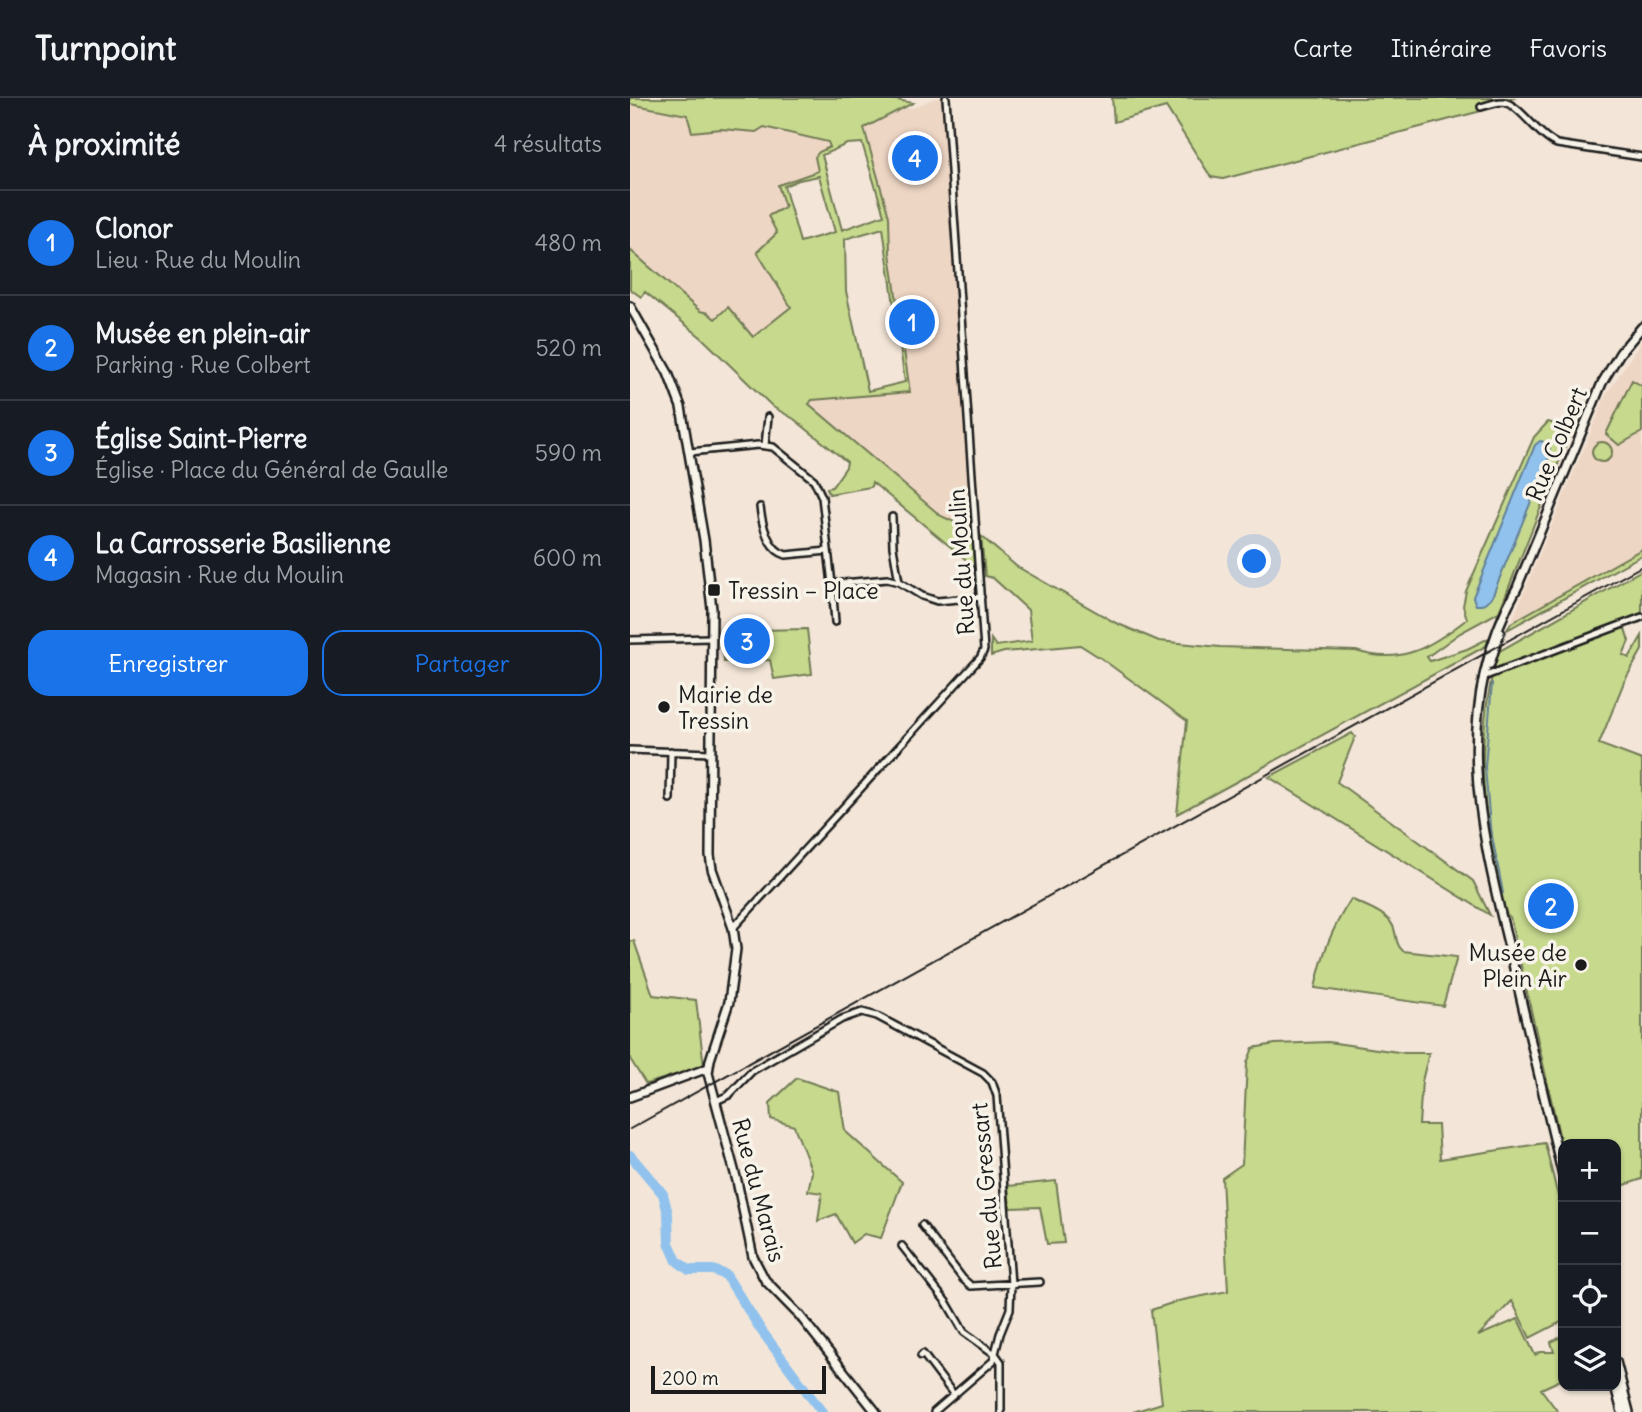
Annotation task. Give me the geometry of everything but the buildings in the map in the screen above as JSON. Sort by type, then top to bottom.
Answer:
[{"type":"street","name":"Rue du Moulin","points":[[733,928],[982,655],[985,643],[946,98]]},
{"type":"street","points":[[1480,107],[1509,104],[1554,143],[1642,157]]},
{"type":"street","points":[[630,306],[676,389],[684,415],[709,578],[710,860],[733,928],[736,949],[732,988],[708,1068],[630,1097]]},
{"type":"street","points":[[630,323],[639,321]]},
{"type":"street","name":"Rue Colbert","points":[[1558,1155],[1485,845],[1477,789],[1479,713],[1485,676],[1493,652],[1602,383],[1620,353],[1642,327]]},
{"type":"street","points":[[765,445],[768,417]]},
{"type":"street","points":[[690,452],[765,445],[781,452],[818,486],[822,497],[835,622]]},
{"type":"street","points":[[760,507],[764,530],[780,554],[828,551]]},
{"type":"street","points":[[892,517],[898,582]]},
{"type":"street","points":[[832,584],[884,579],[898,582],[937,601],[981,597]]},
{"type":"street","points":[[1485,676],[1642,618]]},
{"type":"street","points":[[630,640],[711,635]]},
{"type":"street","points":[[630,750],[710,753]]},
{"type":"street","points":[[670,799],[671,751]]},
{"type":"street","name":"Rue du Gressart","points":[[716,1101],[729,1095],[752,1071],[842,1019],[862,1012],[877,1016],[983,1073],[992,1082],[997,1096],[1011,1284],[1010,1309],[1000,1334],[996,1355],[990,1364],[934,1412]]},
{"type":"street","name":"Rue du Marais","points":[[708,1068],[756,1267],[800,1316],[876,1411]]},
{"type":"street","points":[[922,1226],[968,1284],[977,1287],[1040,1282]]},
{"type":"street","points":[[902,1246],[947,1303],[964,1332],[996,1355],[1001,1365],[1001,1412]]},
{"type":"street","points":[[921,1356],[923,1354],[954,1395]]},
{"type":"street","points":[[1621,1381],[1629,1412]]},
{"type":"street","points":[[1616,1391],[1622,1412]]},
{"type":"shaded area","points":[[935,98],[951,98],[981,536],[941,516],[808,404],[812,400],[910,392],[890,253],[889,217],[864,128],[903,108],[912,108]]},
{"type":"shaded area","points":[[630,104],[687,115],[692,132],[721,129],[756,132],[764,127],[829,142],[830,148],[819,152],[818,171],[778,185],[785,207],[778,233],[757,252],[791,308],[753,337],[728,307],[715,319],[700,311],[630,250]]},
{"type":"shaded area","points":[[1642,340],[1642,549],[1511,623],[1606,395]]},
{"type":"green space","points":[[630,98],[886,98],[913,103],[864,128],[889,217],[890,253],[910,392],[812,400],[809,404],[941,516],[972,530],[976,568],[872,482],[871,487],[829,494],[827,488],[832,487],[847,462],[794,419],[773,407],[702,338],[645,292],[641,297],[630,289],[630,250],[700,311],[715,319],[728,307],[753,337],[791,307],[757,252],[777,233],[768,216],[785,207],[778,185],[818,171],[815,157],[830,147],[828,142],[764,127],[756,132],[721,129],[692,132],[687,115],[630,104]],"holes":[[[862,143],[884,215],[842,230],[822,155],[847,144]],[[819,176],[835,232],[800,242],[784,186]],[[883,228],[905,382],[868,391],[846,291],[845,239]]]},
{"type":"green space","points":[[1112,98],[1513,98],[1500,106],[1223,179],[1211,177],[1166,107],[1114,122]]},
{"type":"green space","points":[[1632,380],[1642,386],[1642,432],[1619,445],[1606,434]]},
{"type":"green space","points":[[1548,422],[1572,429],[1499,612],[1460,633],[1427,657],[1430,661],[1467,649],[1489,638],[1486,646],[1177,814],[1187,721],[1080,645],[1004,652],[991,656],[991,639],[996,646],[1032,641],[1028,610],[993,578],[985,576],[981,536],[1016,566],[1116,623],[1159,641],[1220,647],[1356,651],[1388,656],[1416,651],[1441,638],[1467,619],[1463,606],[1466,591],[1534,437]]},
{"type":"green space","points":[[1602,442],[1609,445],[1612,452],[1609,459],[1602,462],[1595,459],[1592,452],[1595,445]]},
{"type":"green space","points":[[1642,549],[1642,555],[1507,630],[1511,623]]},
{"type":"green space","points":[[1642,570],[1642,616],[1623,623],[1629,641],[1623,655],[1629,658],[1642,636],[1642,650],[1624,682],[1599,744],[1642,760],[1642,1179],[1621,1186],[1621,1139],[1560,1139],[1510,917],[1505,915],[1486,815],[1483,752],[1485,720],[1498,652]]},
{"type":"green space","points":[[807,629],[812,674],[774,679],[770,660],[724,662],[723,647],[733,648],[734,644],[738,643],[738,648],[760,647],[760,640],[754,638],[756,630]]},
{"type":"green space","points":[[1352,733],[1355,737],[1337,782],[1473,881],[1490,915],[1269,777]]},
{"type":"green space","points":[[1351,899],[1390,921],[1403,951],[1457,957],[1443,1006],[1315,988],[1328,942]]},
{"type":"green space","points":[[630,941],[634,941],[653,995],[696,1000],[704,1066],[646,1084],[630,1059]]},
{"type":"green space","points":[[1328,1042],[1405,1053],[1429,1053],[1422,1081],[1419,1125],[1438,1125],[1440,1159],[1545,1143],[1558,1196],[1558,1324],[1530,1338],[1512,1301],[1478,1336],[1518,1319],[1535,1355],[1540,1352],[1554,1352],[1551,1342],[1558,1338],[1558,1381],[1541,1389],[1558,1412],[1133,1412],[1162,1403],[1151,1310],[1178,1301],[1228,1291],[1222,1178],[1242,1164],[1247,1063],[1253,1048],[1275,1044]]},
{"type":"green space","points":[[797,1078],[839,1092],[845,1131],[902,1182],[881,1238],[864,1234],[852,1243],[836,1214],[818,1221],[822,1193],[808,1191],[812,1172],[794,1126],[771,1119],[770,1103]]},
{"type":"green space","points":[[1056,1181],[1064,1243],[1047,1244],[1040,1207],[1010,1208],[1008,1186]]},
{"type":"water","points":[[1540,441],[1549,443],[1550,455],[1492,597],[1482,605],[1476,605],[1473,597],[1535,445]]},
{"type":"waterway","points":[[1492,683],[1485,767],[1490,826],[1503,893]]},
{"type":"waterway","points":[[630,1155],[663,1194],[668,1214],[669,1243],[677,1261],[689,1270],[713,1270],[726,1275],[761,1330],[822,1412]]},
{"type":"railway","points":[[630,1129],[1642,566]]},
{"type":"place","name":"La Carrosserie Basilienne","points":[[915,158]]},
{"type":"place","name":"Clonor","points":[[912,322]]},
{"type":"place","name":"Tressin – Place","points":[[714,590]]},
{"type":"place","name":"Église Saint-Pierre","points":[[747,641]]},
{"type":"place","name":"Mairie de Tressin","points":[[664,707]]},
{"type":"place","name":"Musée en plein-air","points":[[1551,906]]},
{"type":"place","name":"Musée de Plein Air","points":[[1581,965]]}]
